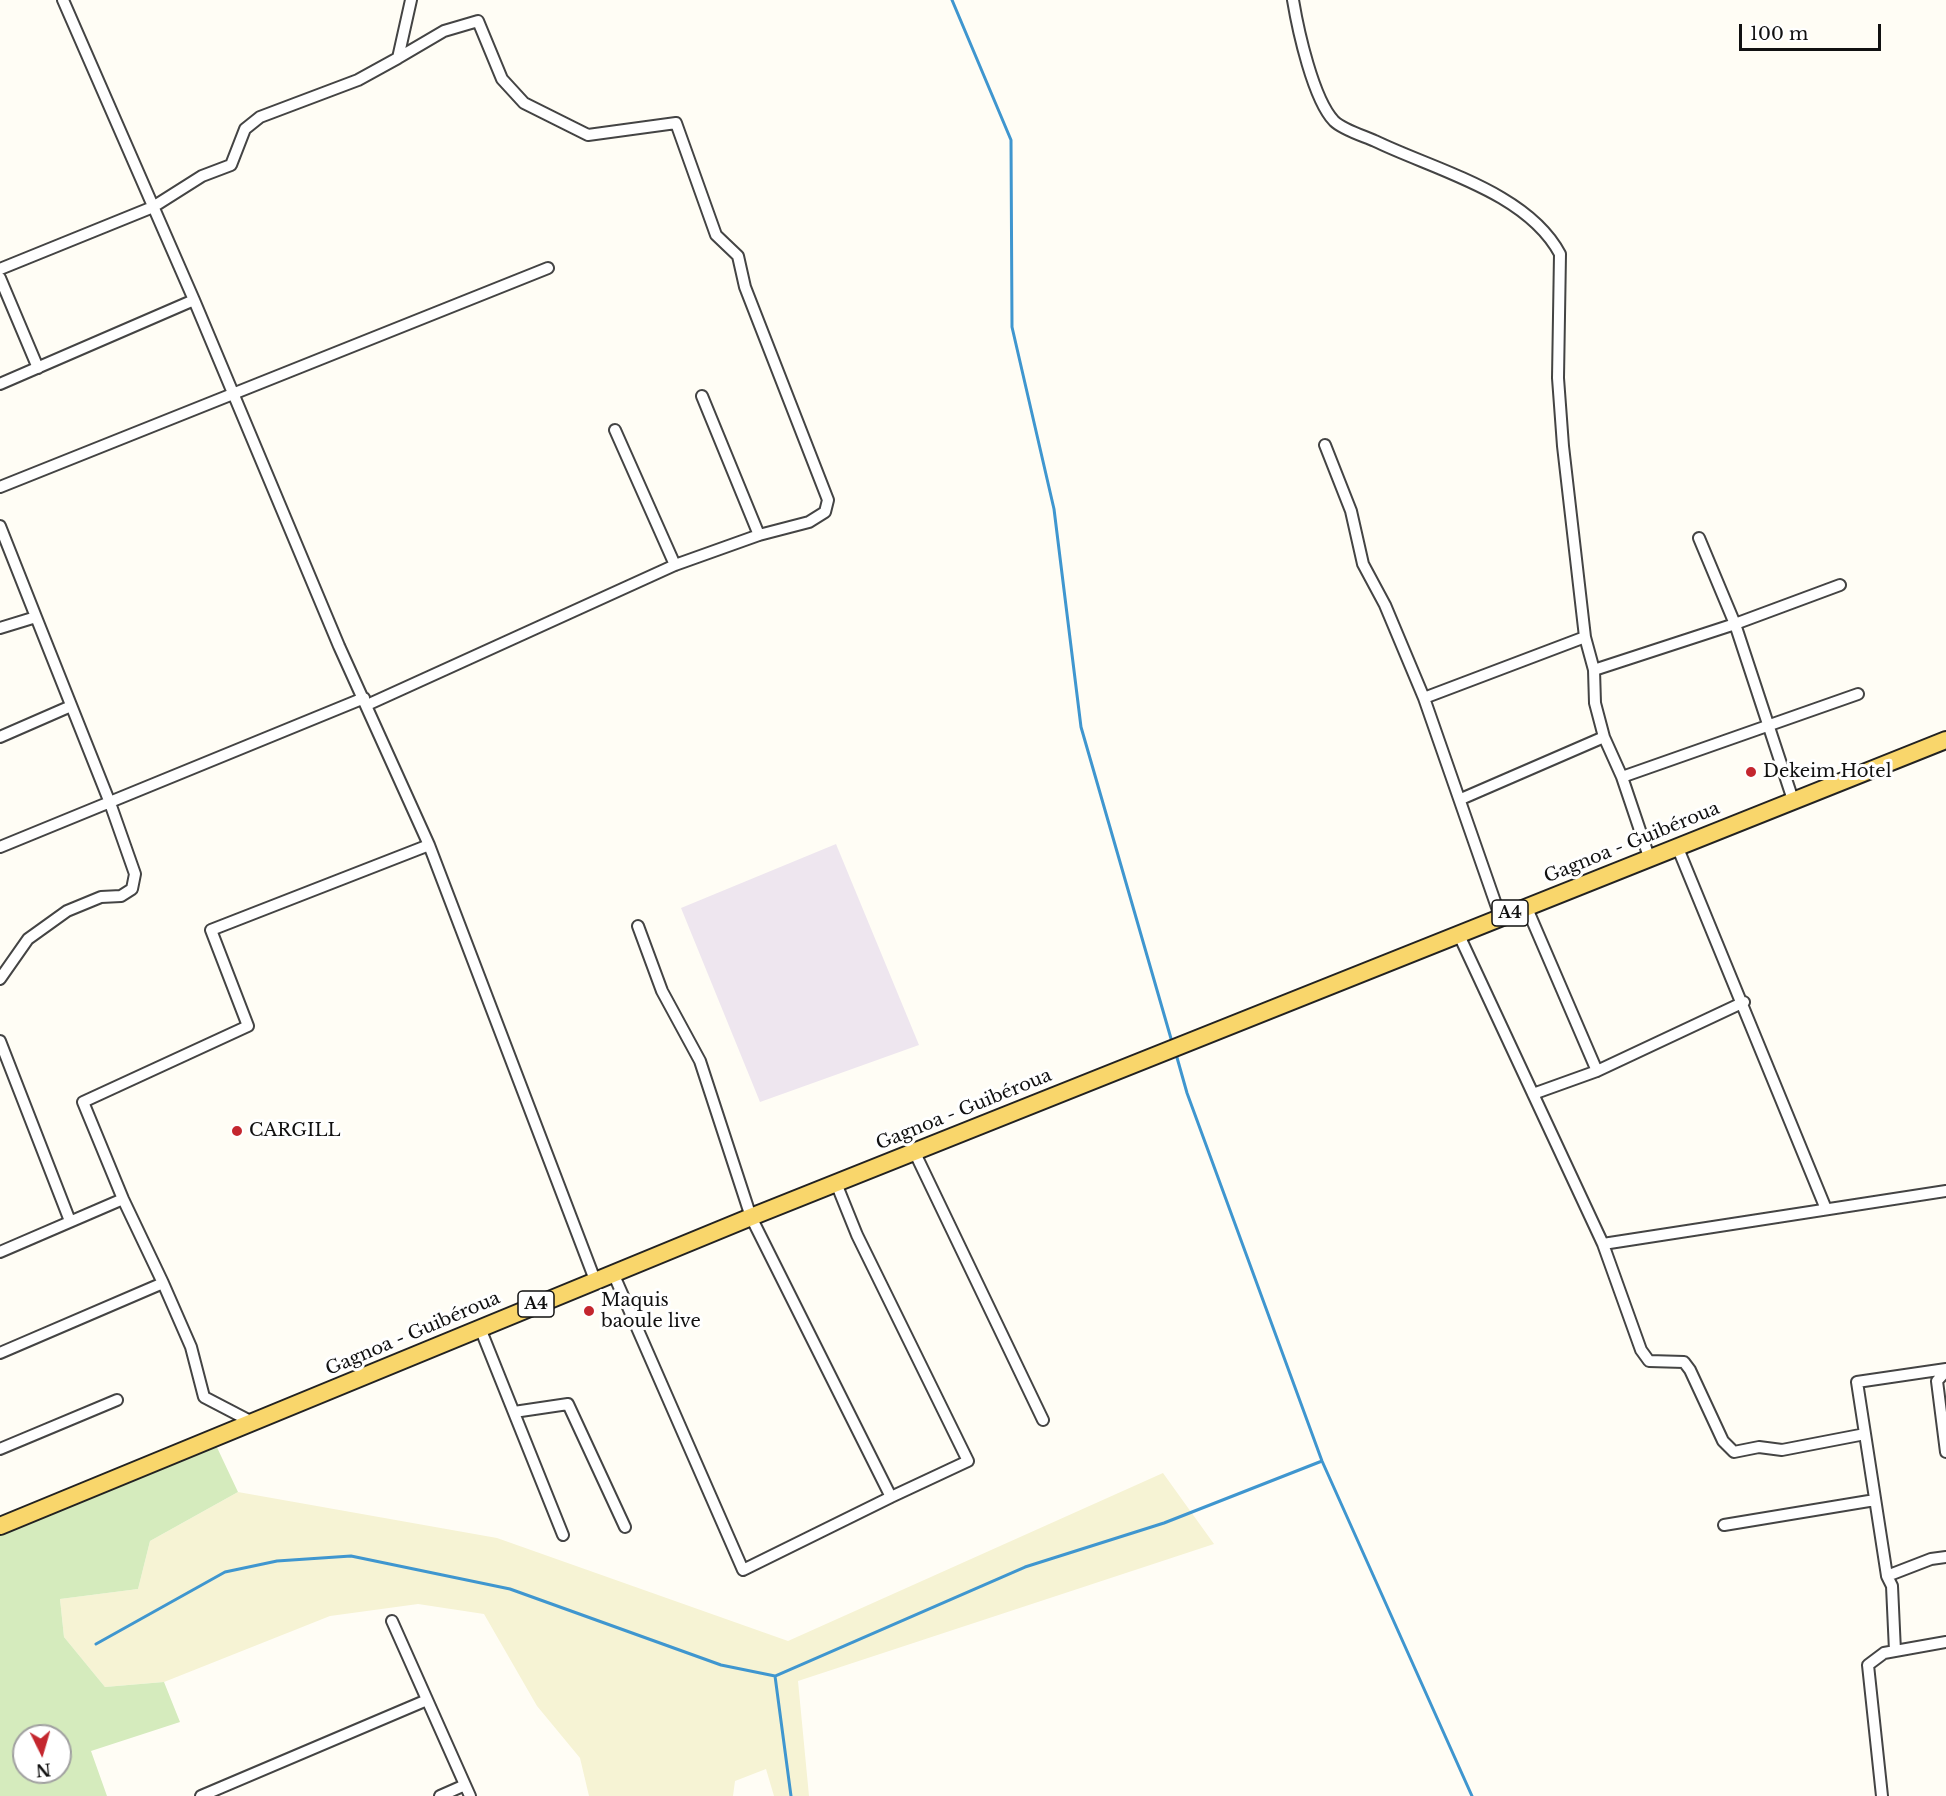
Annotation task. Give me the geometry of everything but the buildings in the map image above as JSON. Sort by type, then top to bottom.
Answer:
[{"type":"main road","name":"Gagnoa - Guibéroua","points":[[0,1526],[595,1280],[1500,916],[1946,740]]},
{"type":"street","points":[[63,0],[194,300],[339,646],[429,845],[595,1280]]},
{"type":"street","points":[[398,58],[411,0]]},
{"type":"street","points":[[1293,0],[1296,21],[1317,91],[1335,122],[1418,162],[1483,188],[1514,205],[1552,239],[1560,254],[1557,378],[1585,637],[1594,670],[1594,703],[1604,737],[1622,777],[1648,857]]},
{"type":"street","points":[[0,269],[153,207],[202,176],[231,165],[245,129],[260,117],[358,80],[444,31],[478,21],[502,79],[524,103],[588,135],[676,123],[716,235],[738,256],[745,287],[828,500],[825,512],[809,522],[759,535],[675,565],[365,701],[0,847]]},
{"type":"street","points":[[0,487],[548,268]]},
{"type":"street","points":[[0,278],[38,368]]},
{"type":"street","points":[[0,384],[194,300]]},
{"type":"street","points":[[702,396],[759,535]]},
{"type":"street","points":[[615,430],[675,565]]},
{"type":"street","points":[[1325,445],[1351,511],[1363,564],[1385,605],[1424,698],[1500,916]]},
{"type":"street","points":[[0,526],[111,802],[135,874],[132,889],[121,896],[101,897],[68,911],[28,939],[0,979]]},
{"type":"street","points":[[1699,538],[1735,624],[1770,723],[1793,800]]},
{"type":"street","points":[[1594,670],[1735,624],[1840,585]]},
{"type":"street","points":[[0,628],[36,617]]},
{"type":"street","points":[[1424,698],[1585,637]]},
{"type":"street","points":[[1622,777],[1770,723],[1858,694]]},
{"type":"street","points":[[0,737],[71,706]]},
{"type":"street","points":[[1461,799],[1604,737]]},
{"type":"street","points":[[252,1422],[204,1397],[190,1347],[123,1199],[83,1102],[248,1026],[211,930],[429,845]]},
{"type":"street","points":[[1677,846],[1744,1002],[1826,1209]]},
{"type":"street","points":[[1527,906],[1597,1071]]},
{"type":"street","points":[[638,926],[662,991],[700,1061],[751,1217],[891,1497]]},
{"type":"street","points":[[1458,933],[1603,1244],[1641,1350],[1649,1361],[1684,1362],[1690,1370],[1723,1441],[1734,1452],[1759,1447],[1782,1450],[1865,1434]]},
{"type":"street","points":[[1533,1094],[1597,1071],[1744,1002]]},
{"type":"street","points":[[0,1041],[3,1057],[70,1221]]},
{"type":"street","points":[[915,1151],[1043,1420]]},
{"type":"street","points":[[613,1273],[743,1570],[968,1461],[857,1235],[836,1183]]},
{"type":"street","points":[[1603,1244],[1693,1232],[1946,1191]]},
{"type":"street","points":[[0,1252],[123,1199]]},
{"type":"street","points":[[0,1353],[163,1283]]},
{"type":"street","points":[[480,1328],[563,1535]]},
{"type":"street","points":[[1895,1651],[1892,1586],[1887,1576],[1857,1382],[1946,1370]]},
{"type":"street","points":[[1946,1370],[1937,1381],[1946,1452]]},
{"type":"street","points":[[0,1449],[117,1400]]},
{"type":"street","points":[[514,1412],[568,1404],[625,1527]]},
{"type":"street","points":[[1724,1525],[1875,1500]]},
{"type":"street","points":[[1887,1576],[1931,1559],[1946,1557]]},
{"type":"street","points":[[392,1621],[470,1796]]},
{"type":"street","points":[[1882,1796],[1868,1665],[1884,1653],[1946,1642]]},
{"type":"street","points":[[208,1795],[427,1700]]},
{"type":"street","points":[[440,1796],[465,1785]]},
{"type":"shaded area","points":[[836,844],[919,1045],[760,1102],[681,908]]},
{"type":"shaded area","points":[[1163,1473],[1214,1544],[798,1681],[809,1796],[774,1796],[766,1769],[735,1781],[733,1796],[589,1796],[580,1758],[537,1706],[484,1614],[418,1604],[330,1616],[164,1682],[105,1687],[64,1637],[60,1599],[138,1589],[150,1541],[238,1492],[497,1538],[788,1641]]},
{"type":"green space","points":[[214,1441],[238,1492],[150,1541],[138,1589],[60,1599],[64,1637],[105,1687],[164,1682],[180,1722],[91,1751],[107,1796],[0,1796],[0,1528]]},
{"type":"waterway","points":[[952,0],[1011,140],[1012,327],[1054,509],[1081,727],[1172,1042]]},
{"type":"waterway","points":[[1176,1054],[1187,1093],[1322,1461],[1472,1796]]},
{"type":"waterway","points":[[791,1796],[775,1676],[1025,1567],[1164,1523],[1322,1461]]},
{"type":"waterway","points":[[96,1644],[225,1572],[277,1561],[351,1556],[510,1589],[721,1665],[775,1676]]},
{"type":"place","name":"Dekeim Hotel","points":[[1751,772]]},
{"type":"place","name":"CARGILL","points":[[237,1131]]},
{"type":"place","name":"Maquis baoule live","points":[[589,1311]]}]
